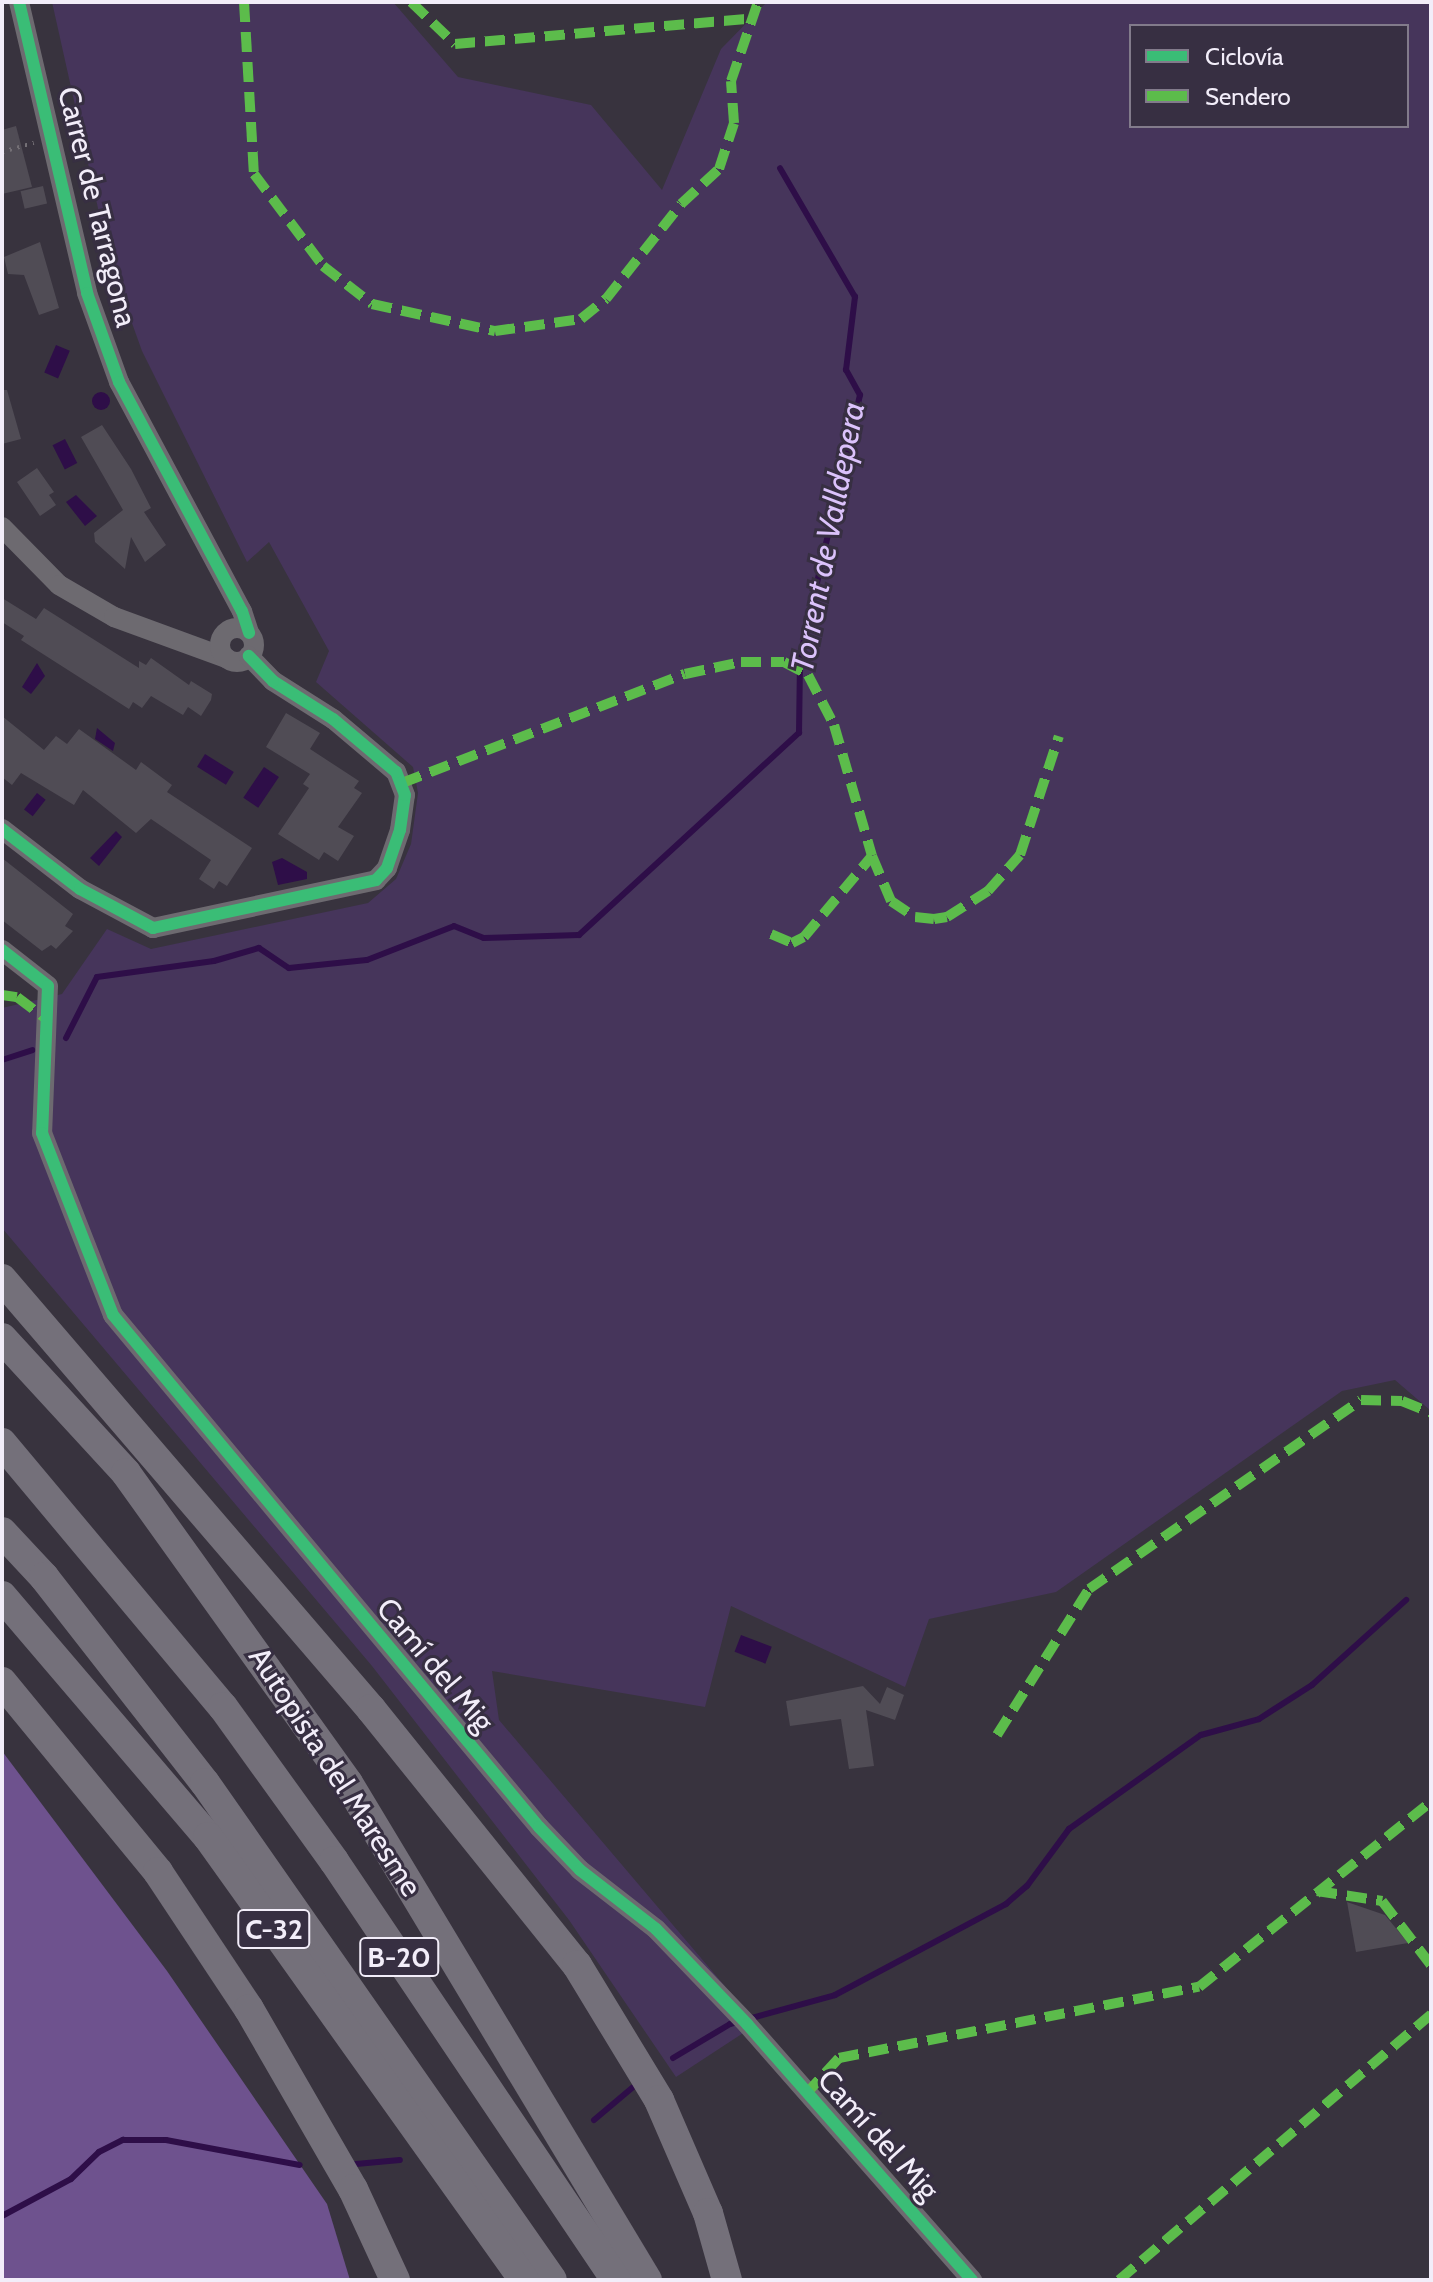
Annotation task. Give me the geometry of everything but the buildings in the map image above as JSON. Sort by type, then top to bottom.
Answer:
[{"type":"highway","points":[[2,1279],[429,1779],[577,1965],[659,2100],[698,2186],[727,2280]]},
{"type":"highway","points":[[44,1326],[164,1523]]},
{"type":"highway","name":"Autopista del Maresme","points":[[2,1338],[164,1523],[348,1783],[647,2280]]},
{"type":"highway","name":"B-20","points":[[2,1443],[223,1707],[334,1861],[616,2280]]},
{"type":"highway","name":"B-20","points":[[2,1532],[44,1577],[205,1783],[552,2280]]},
{"type":"highway","name":"C-32","points":[[2,1596],[208,1837],[524,2280]]},
{"type":"highway","points":[[2,1682],[158,1872],[249,2009],[353,2189],[395,2280]]},
{"type":"street","name":"Carrer de Tarragona","points":[[19,2],[87,293],[119,382],[249,633]]},
{"type":"street","points":[[2,527],[59,585],[114,617],[173,640],[225,642],[241,628],[249,633],[254,647],[249,656],[241,661],[225,642]]},
{"type":"street","name":"Carrer de Tarragona","points":[[220,575],[225,642]]},
{"type":"street","points":[[2,829],[80,889],[153,928],[365,885],[387,868],[405,795],[396,772],[333,719],[273,681],[249,656]]},
{"type":"street","name":"Camí del Mig","points":[[2,950],[48,986],[42,1133],[113,1315],[539,1827],[580,1870],[656,1929],[747,2024],[805,2095],[840,2124],[972,2280]]},
{"type":"path","points":[[2,152],[52,139]]},
{"type":"shaded area","points":[[52,2],[393,2],[458,77],[591,105],[662,190],[721,49],[767,2],[1431,2],[1431,1411],[1395,1380],[1342,1391],[1056,1592],[929,1619],[905,1687],[731,1606],[705,1707],[492,1671],[499,1720],[757,2024],[676,2077],[569,1920],[372,1666],[2,1228],[2,1008],[62,994],[107,929],[151,949],[368,903],[396,879],[411,844],[418,793],[413,767],[316,682],[329,651],[269,542],[247,562],[142,351],[110,262]]},
{"type":"shaded area","points":[[56,345],[70,351],[58,378],[44,373]]},
{"type":"shaded area","points":[[101,392],[110,401],[101,410],[92,401]]},
{"type":"shaded area","points":[[65,439],[77,463],[65,469],[53,445]]},
{"type":"shaded area","points":[[76,495],[97,516],[85,526],[66,502]]},
{"type":"shaded area","points":[[37,663],[45,676],[31,694],[22,687]]},
{"type":"shaded area","points":[[97,728],[115,743],[113,751],[95,739]]},
{"type":"shaded area","points":[[205,754],[234,772],[226,785],[197,767]]},
{"type":"shaded area","points":[[264,767],[279,777],[258,808],[243,798]]},
{"type":"shaded area","points":[[37,793],[46,800],[33,816],[24,810]]},
{"type":"shaded area","points":[[116,831],[122,837],[99,866],[90,858]]},
{"type":"shaded area","points":[[282,858],[307,872],[307,879],[278,885],[272,862]]},
{"type":"shaded area","points":[[741,1635],[772,1647],[765,1664],[735,1652]]},
{"type":"shaded area","points":[[2,1751],[167,1971],[327,2204],[350,2280],[2,2280]]},
{"type":"waterway","name":"Torrent de Valldepera","points":[[66,1038],[97,977],[214,961],[259,948],[289,968],[367,960],[454,926],[484,938],[579,935],[799,733],[800,657],[860,395],[846,370],[855,297],[780,168]]},
{"type":"waterway","name":"Torrent de Valldepera","points":[[2,1060],[32,1050]]},
{"type":"waterway","points":[[673,2058],[730,2024],[835,1995],[1006,1904],[1027,1886],[1069,1829],[1201,1735],[1259,1719],[1312,1685],[1406,1600]]},
{"type":"waterway","points":[[594,2120],[632,2088]]},
{"type":"waterway","points":[[2,2216],[71,2179],[99,2152],[123,2140],[166,2140],[300,2165]]},
{"type":"waterway","points":[[356,2164],[400,2160]]},
{"type":"marked path","points":[[244,2],[254,174],[323,266],[372,304],[495,331],[581,319],[606,299],[681,204],[719,169],[734,123],[731,81],[758,2]]},
{"type":"marked path","points":[[411,2],[455,44],[749,19]]},
{"type":"marked path","points":[[402,783],[685,674],[741,662],[784,662],[808,675],[834,725],[872,856],[891,901],[915,917],[934,919],[947,917],[988,891],[1020,855],[1059,736]]},
{"type":"marked path","points":[[771,934],[792,943],[804,937],[872,856]]},
{"type":"marked path","points":[[2,995],[17,997],[47,1020]]},
{"type":"marked path","points":[[997,1735],[1089,1589],[1361,1400],[1402,1401],[1431,1413]]},
{"type":"marked path","points":[[805,2095],[839,2058],[1199,1987],[1431,1802]]},
{"type":"marked path","points":[[1317,1891],[1382,1901],[1431,1965]]},
{"type":"marked path","points":[[1119,2280],[1431,2014]]},
{"type":"cycle path","points":[[19,2],[87,293],[119,382],[242,611],[249,633]]},
{"type":"cycle path","points":[[2,829],[80,889],[153,928],[376,880],[387,868],[400,830],[405,795],[396,772],[333,719],[273,681],[249,656]]},
{"type":"cycle path","points":[[2,950],[48,986],[42,1133],[113,1315],[539,1827],[580,1870],[656,1929],[747,2024],[972,2280]]}]
